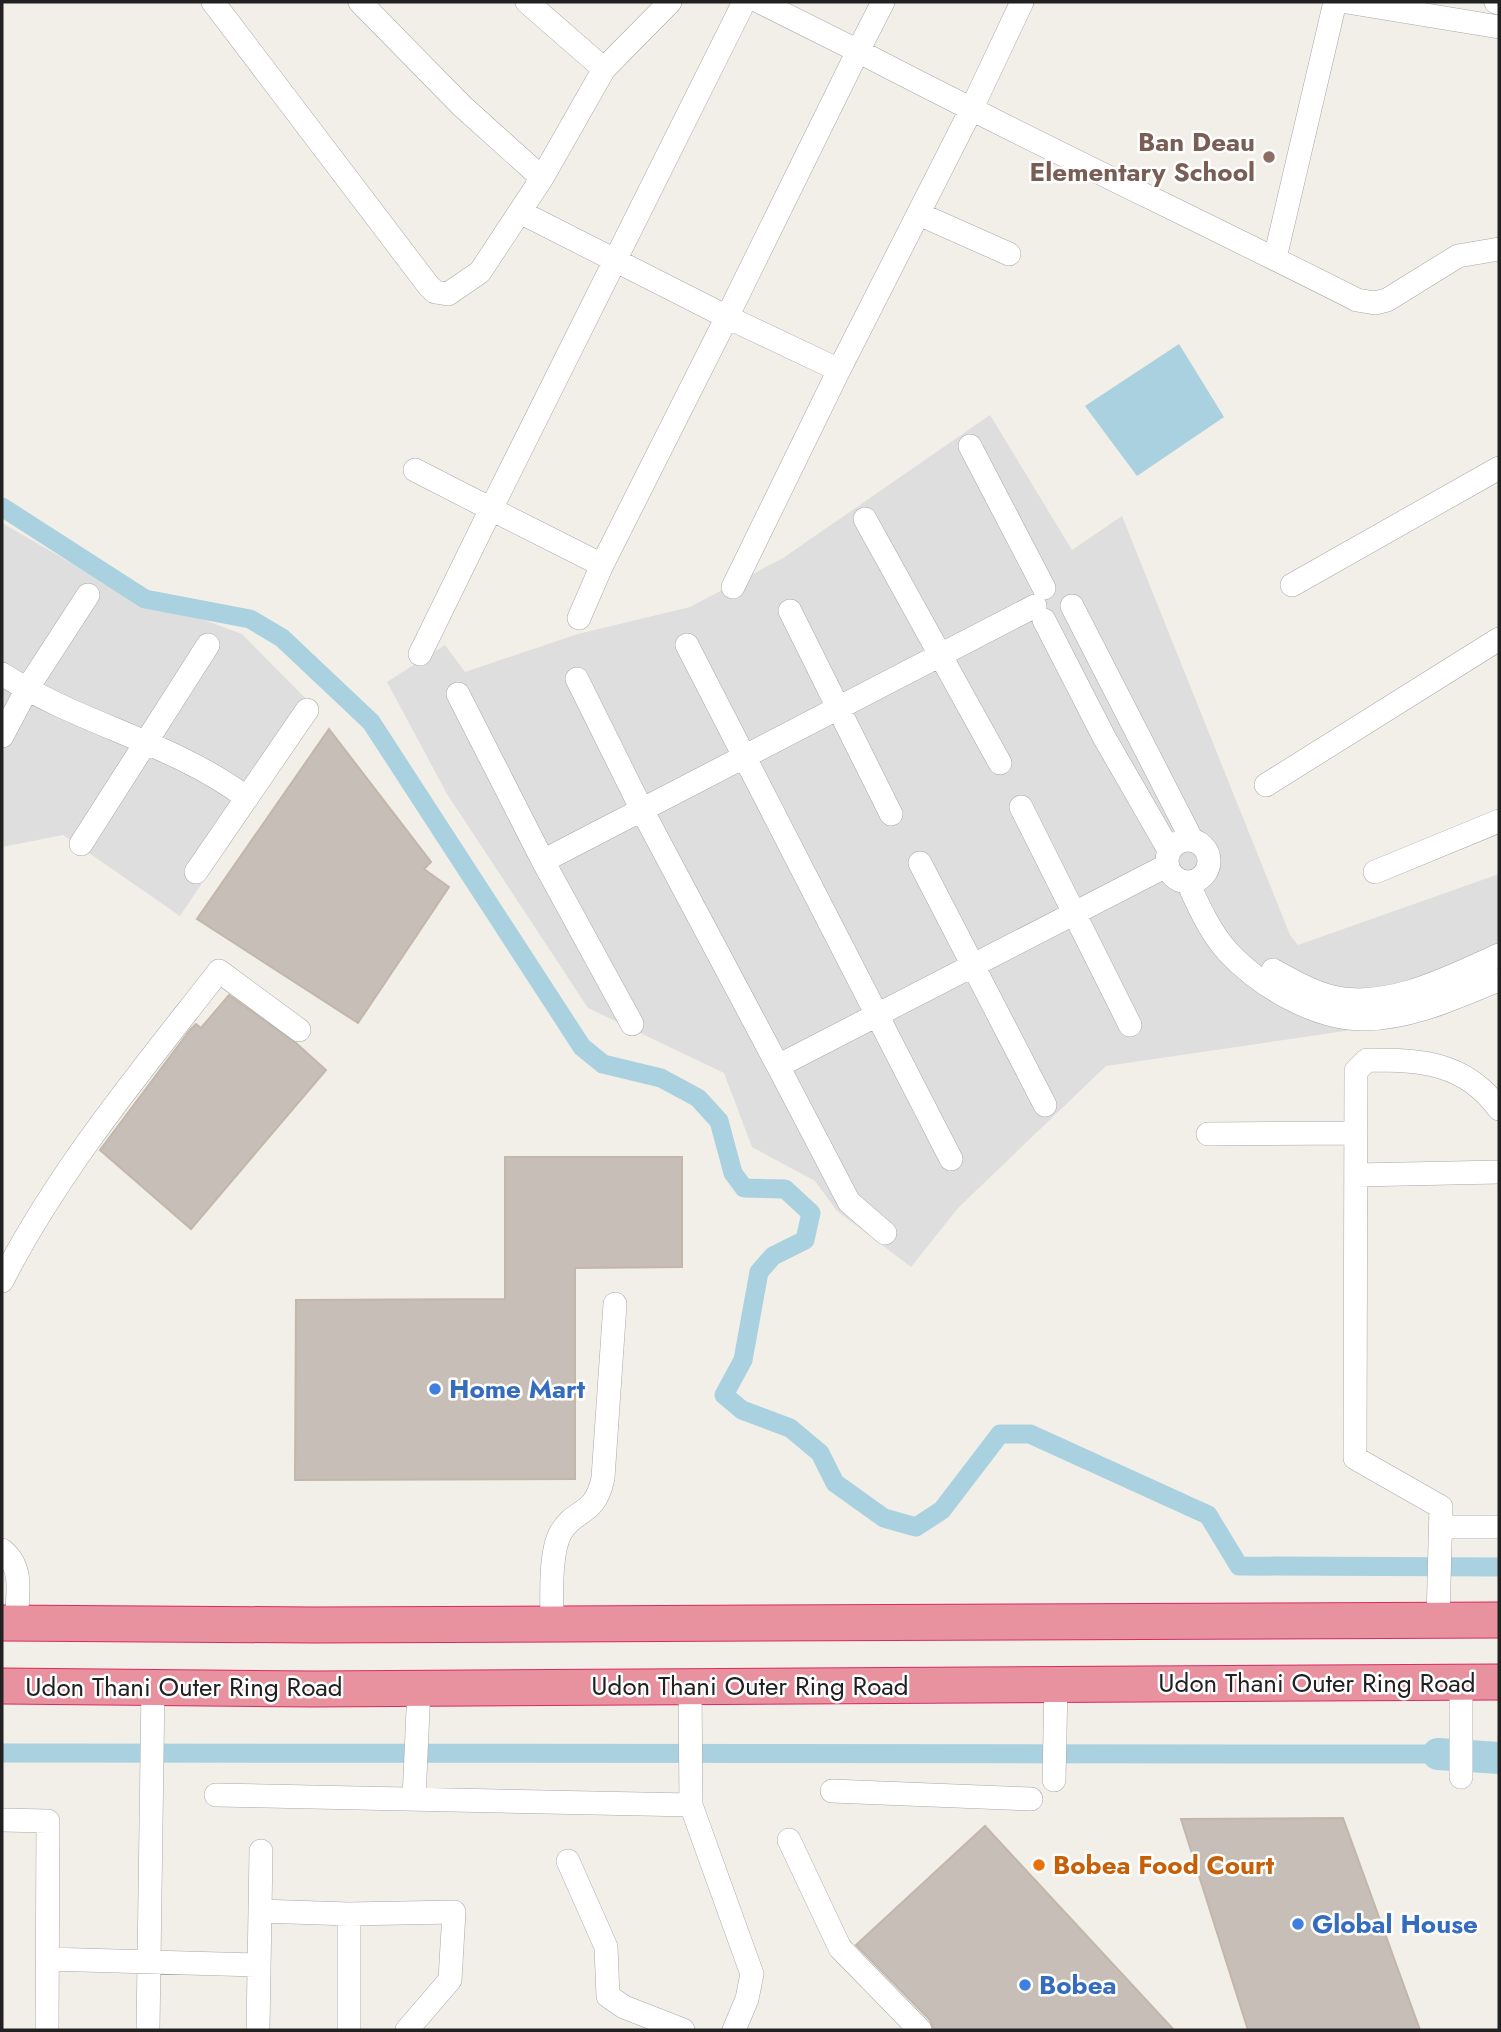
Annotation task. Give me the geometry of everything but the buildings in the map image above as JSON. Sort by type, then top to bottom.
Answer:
[{"type":"highway","points":[[9,1623],[552,1624],[1438,1606],[1499,1620]]},
{"type":"highway","name":"Udon Thani Outer Ring Road","points":[[2,1686],[153,1687],[418,1701],[690,1687],[1499,1682]]},
{"type":"street","points":[[213,2],[435,292],[448,294],[480,272],[542,178],[604,69],[670,2]]},
{"type":"street","points":[[360,2],[462,106],[542,178]]},
{"type":"street","points":[[527,2],[604,69]]},
{"type":"street","points":[[420,654],[744,2]]},
{"type":"street","points":[[760,2],[971,110],[1357,300],[1375,303],[1387,300],[1458,256],[1499,249]]},
{"type":"street","points":[[579,618],[602,565],[883,2]]},
{"type":"street","points":[[733,587],[971,110],[1022,2]]},
{"type":"street","points":[[1275,258],[1335,2]]},
{"type":"street","points":[[1347,2],[1499,27]]},
{"type":"street","points":[[520,212],[727,317],[839,370]]},
{"type":"street","points":[[919,214],[1009,254]]},
{"type":"street","points":[[778,1066],[1072,914],[1168,858],[1180,841],[1192,840],[1202,845],[1209,855],[1209,866],[1194,881],[1177,880],[1168,858],[1104,737],[1041,605],[970,446]]},
{"type":"street","points":[[1292,585],[1499,468]]},
{"type":"street","points":[[415,470],[602,565]]},
{"type":"street","points":[[865,519],[1000,763]]},
{"type":"street","points":[[543,861],[1041,605],[1057,586],[1071,598],[1072,606],[1130,724],[1192,840]]},
{"type":"street","points":[[2,736],[27,689],[88,595]]},
{"type":"street","points":[[1041,605],[1059,622],[1065,619],[1072,606]]},
{"type":"street","points":[[790,611],[891,814]]},
{"type":"street","points":[[1266,785],[1499,639]]},
{"type":"street","points":[[81,844],[208,645]]},
{"type":"street","points":[[687,645],[875,1016],[951,1158]]},
{"type":"street","points":[[2,674],[27,689],[219,777],[247,798]]},
{"type":"street","points":[[577,679],[642,810],[849,1202],[886,1233]]},
{"type":"street","points":[[458,694],[543,861],[632,1024]]},
{"type":"street","points":[[196,873],[307,710]]},
{"type":"street","points":[[1104,737],[1130,724]]},
{"type":"street","points":[[1021,807],[1072,914],[1130,1025]]},
{"type":"street","points":[[1375,872],[1499,821]]},
{"type":"street","points":[[920,863],[1045,1105]]},
{"type":"street","points":[[1194,881],[1228,930],[1264,966],[1332,997],[1356,1000],[1393,995],[1437,982],[1499,955]]},
{"type":"street","points":[[1194,881],[1214,934],[1229,953],[1250,972],[1304,1005],[1338,1015],[1365,1019],[1427,1009],[1499,980]]},
{"type":"street","points":[[2,1281],[59,1186],[103,1121],[219,971],[299,1030]]},
{"type":"street","points":[[1438,1606],[1441,1507],[1355,1458],[1356,1071],[1367,1060],[1396,1060],[1451,1068],[1485,1090],[1499,1109]]},
{"type":"street","points":[[1208,1135],[1356,1133]]},
{"type":"street","points":[[1356,1175],[1499,1172]]},
{"type":"street","points":[[552,1624],[553,1574],[560,1533],[594,1503],[602,1485],[615,1304]]},
{"type":"street","points":[[1440,1534],[1499,1527]]},
{"type":"street","points":[[2,1550],[13,1559],[18,1574],[9,1623]]},
{"type":"street","points":[[1461,1683],[1461,1777]]},
{"type":"street","points":[[1054,1780],[1056,1685]]},
{"type":"street","points":[[149,2030],[153,1687]]},
{"type":"street","points":[[690,1687],[691,1805],[752,1974],[747,1999],[734,2030]]},
{"type":"street","points":[[414,1796],[418,1701]]},
{"type":"street","points":[[832,1791],[1031,1799]]},
{"type":"street","points":[[216,1795],[414,1796],[691,1805]]},
{"type":"street","points":[[2,1820],[48,1821],[47,2030]]},
{"type":"street","points":[[789,1840],[841,1948],[920,2030]]},
{"type":"street","points":[[258,2030],[261,1851]]},
{"type":"street","points":[[568,1861],[606,1947],[608,1996],[624,2007],[684,2030]]},
{"type":"street","points":[[260,1911],[349,1914],[454,1912],[450,1980],[407,2030]]},
{"type":"street","points":[[349,1914],[349,2030]]},
{"type":"street","points":[[47,1959],[258,1965]]},
{"type":"shaded area","points":[[990,415],[1072,550],[1122,516],[1290,935],[1298,945],[1499,874],[1499,990],[1440,1017],[1106,1066],[958,1208],[911,1267],[837,1211],[815,1181],[752,1147],[724,1073],[588,1008],[447,794],[387,682],[445,645],[465,672],[578,634],[690,607],[783,558]]},
{"type":"shaded area","points":[[2,523],[109,585],[242,634],[318,711],[180,916],[63,835],[2,847]]},
{"type":"water","points":[[1179,344],[1224,417],[1137,476],[1085,406]]},
{"type":"waterway","points":[[2,507],[145,599],[250,619],[282,638],[371,722],[582,1047],[603,1064],[661,1078],[698,1098],[719,1121],[733,1173],[744,1188],[785,1189],[811,1213],[805,1240],[773,1256],[759,1272],[743,1360],[724,1395],[742,1410],[790,1428],[820,1453],[835,1483],[884,1518],[916,1527],[942,1510],[1000,1434],[1030,1434],[1208,1515],[1239,1566],[1499,1567]]},
{"type":"waterway","points":[[2,1753],[1438,1754]]},
{"type":"waterway","points":[[1438,1754],[1499,1758]]},
{"type":"place","name":"Ban Deau Elementary School","points":[[1269,157]]},
{"type":"place","name":"Home Mart","points":[[435,1389]]},
{"type":"place","name":"Bobea Food Court","points":[[1039,1865]]},
{"type":"place","name":"Global House","points":[[1298,1924]]},
{"type":"place","name":"Bobea","points":[[1025,1985]]}]
